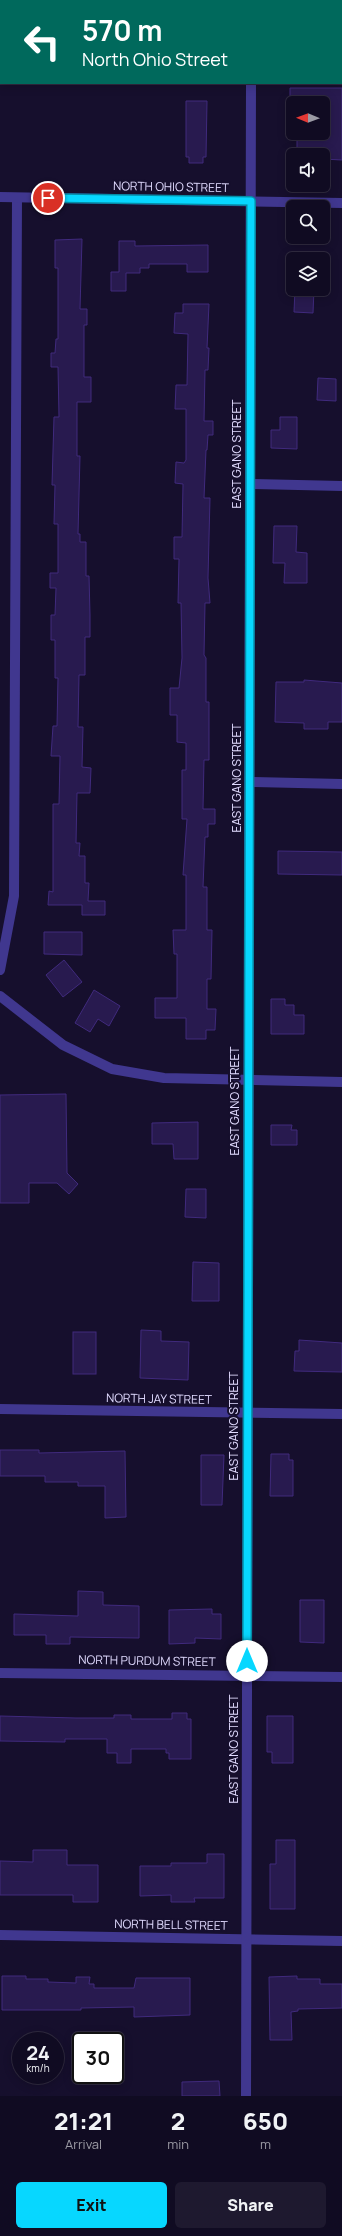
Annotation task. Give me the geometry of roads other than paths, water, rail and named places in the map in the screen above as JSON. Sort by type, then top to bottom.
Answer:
[{"type":"street","name":"EAST GANO STREET","points":[[246,2096],[248,1080],[251,782],[251,84]]},
{"type":"street","name":"NORTH OHIO STREET","points":[[0,198],[342,203]]},
{"type":"street","points":[[0,970],[14,896],[17,198]]},
{"type":"street","points":[[250,484],[342,486]]},
{"type":"street","points":[[251,782],[342,784]]},
{"type":"street","points":[[0,996],[63,1045],[112,1069],[164,1078],[342,1082]]},
{"type":"street","name":"NORTH JAY STREET","points":[[0,1409],[342,1414]]},
{"type":"street","name":"NORTH PURDUM STREET","points":[[0,1672],[342,1677]]},
{"type":"street","name":"NORTH BELL STREET","points":[[0,1935],[342,1941]]}]
